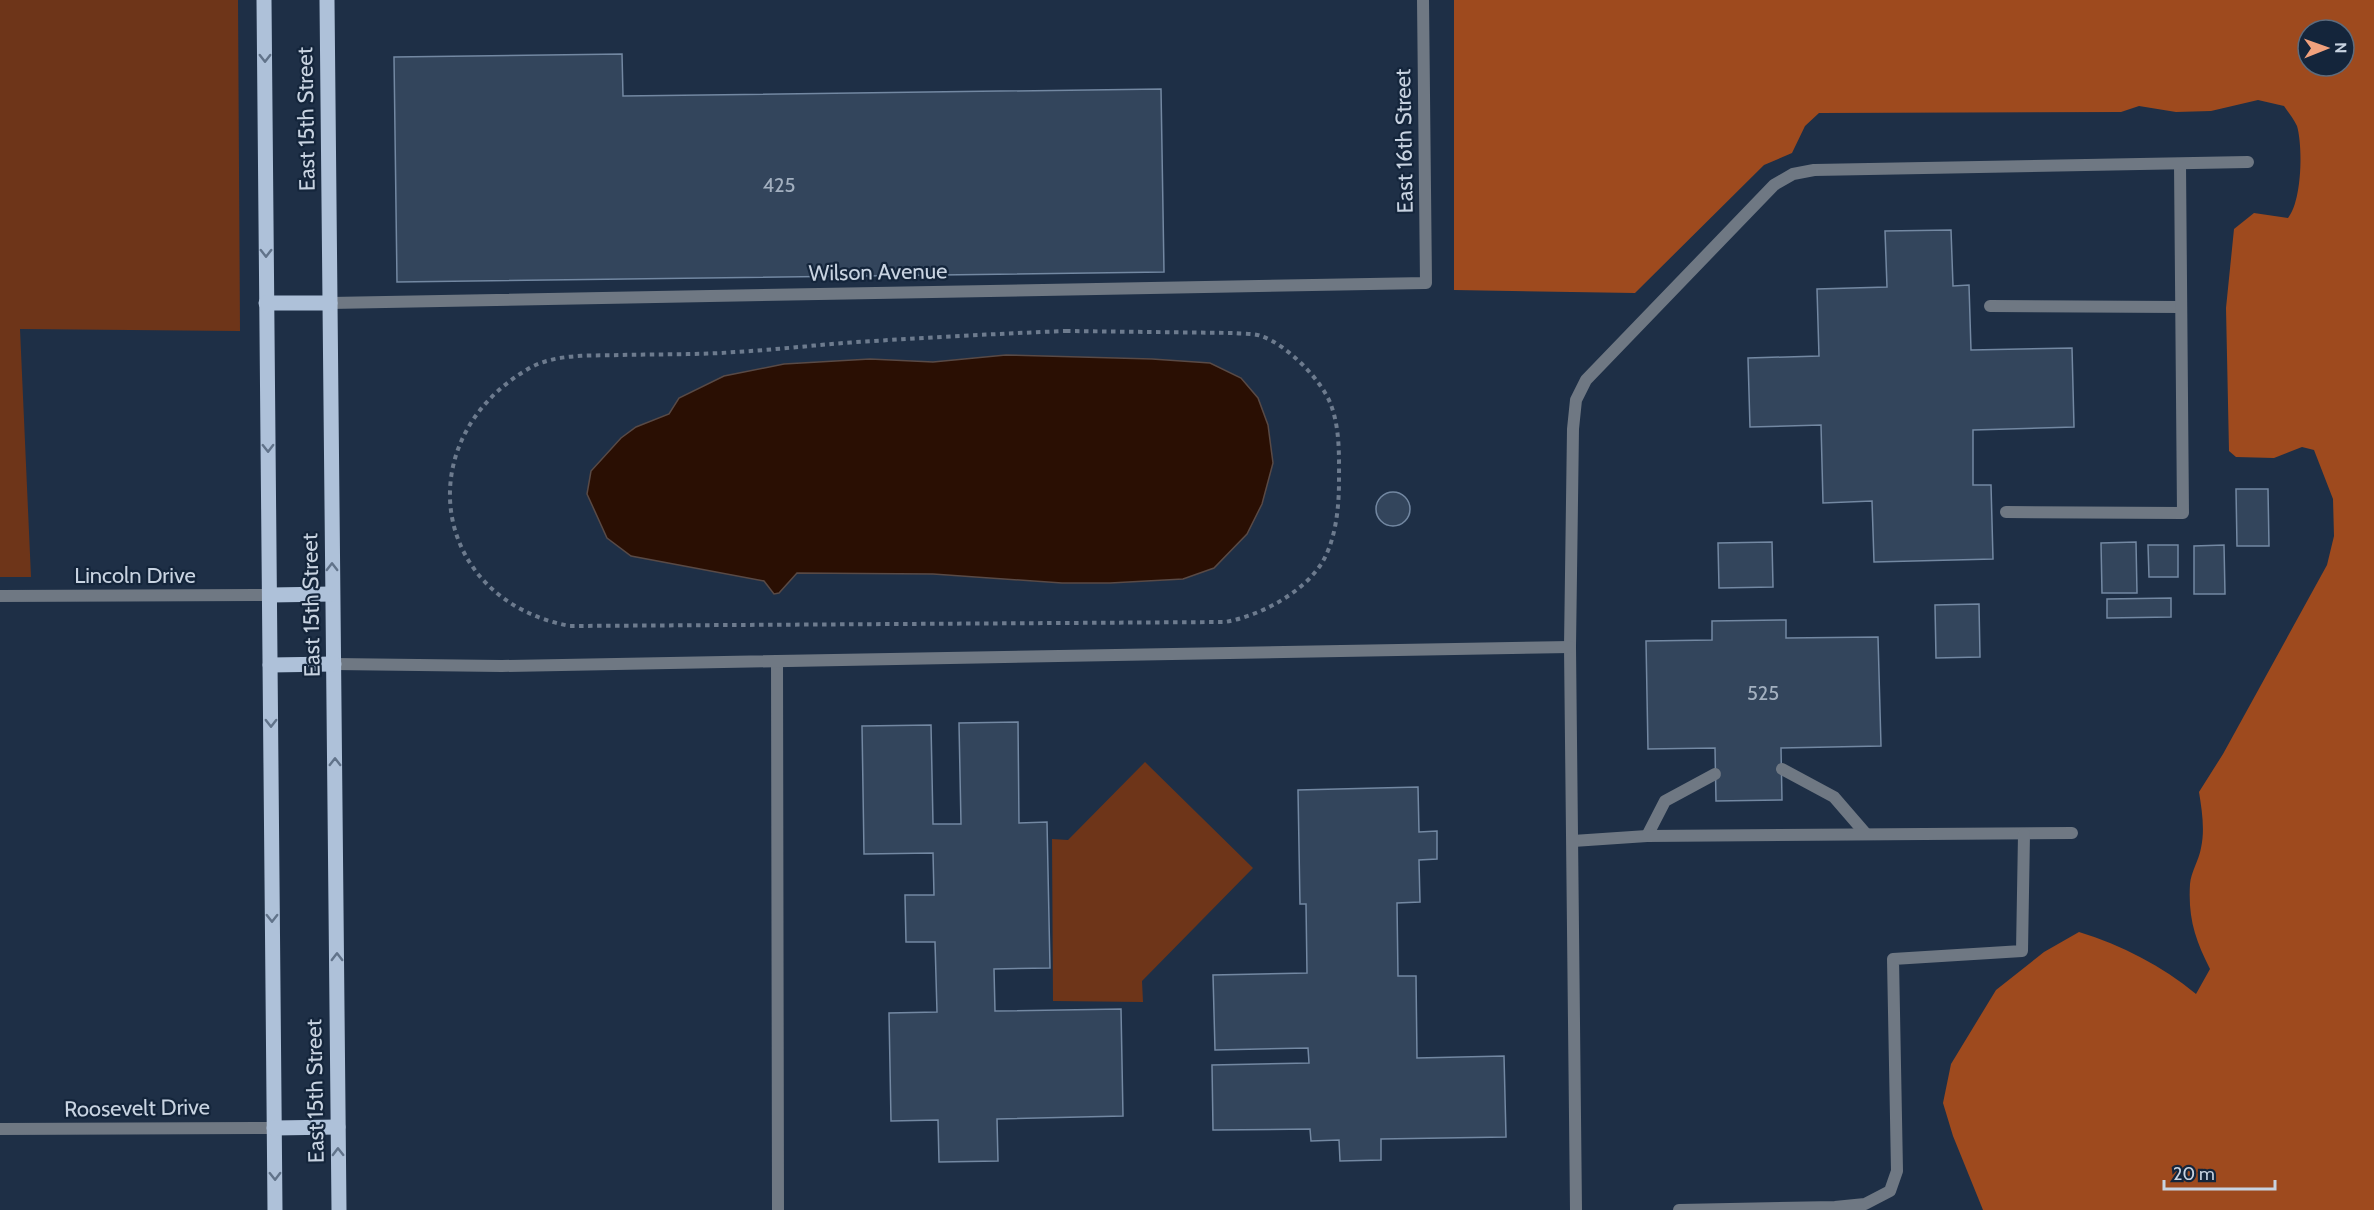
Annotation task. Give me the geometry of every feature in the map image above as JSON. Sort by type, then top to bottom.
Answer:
[{"type":"main road","name":"East 15th Street","points":[[264,0],[276,1210]]},
{"type":"main road","name":"East 15th Street","points":[[327,0],[339,1210]]},
{"type":"main road","points":[[266,303],[330,303]]},
{"type":"main road","points":[[270,595],[332,594]]},
{"type":"main road","points":[[270,665],[334,664]]},
{"type":"main road","points":[[274,1128],[338,1127]]},
{"type":"street","name":"East 16th Street","points":[[1423,0],[1426,283]]},
{"type":"street","points":[[1576,1210],[1570,647],[1573,429],[1576,400],[1586,380],[1774,184],[1793,174],[1814,170],[2248,162]]},
{"type":"street","points":[[2006,513],[2183,513],[2180,164]]},
{"type":"street","name":"Wilson Avenue","points":[[330,303],[1426,283]]},
{"type":"street","points":[[1990,306],[2181,307]]},
{"type":"street","name":"Lincoln Drive","points":[[0,596],[270,595]]},
{"type":"street","points":[[334,664],[502,666],[1570,647]]},
{"type":"street","points":[[777,661],[778,1210]]},
{"type":"street","points":[[1782,769],[1834,797],[1866,834]]},
{"type":"street","points":[[1647,836],[1665,801],[1715,774]]},
{"type":"street","points":[[1573,841],[1647,836],[2072,833]]},
{"type":"street","points":[[1679,1210],[1835,1207],[1865,1204],[1890,1191],[1897,1172],[1893,959],[2022,951],[2025,834]]},
{"type":"street","name":"Roosevelt Drive","points":[[0,1129],[78,1131],[274,1128]]},
{"type":"path","points":[[1066,331],[1234,333],[1261,336],[1286,351],[1309,371],[1331,404],[1339,443],[1339,495],[1333,538],[1323,561],[1305,584],[1264,610],[1242,619],[1202,623],[606,626],[547,622],[521,611],[493,591],[471,566],[459,542],[450,512],[451,479],[460,442],[473,417],[513,379],[539,363],[555,359],[585,356],[736,352],[844,343],[1066,331]]},
{"type":"shaded area","points":[[0,0],[238,0],[240,331],[20,329],[31,577],[0,577]]},
{"type":"shaded area","points":[[1454,0],[2374,0],[2374,1210],[1983,1210],[1953,1136],[1943,1103],[1951,1064],[1996,990],[2044,952],[2079,932],[2141,957],[2196,994],[2210,969],[2200,948],[2190,907],[2191,880],[2203,834],[2199,792],[2223,754],[2327,565],[2334,536],[2333,499],[2314,450],[2302,447],[2274,458],[2236,457],[2229,451],[2226,308],[2234,229],[2254,213],[2288,218],[2293,210],[2299,187],[2299,135],[2293,118],[2284,106],[2258,100],[2211,111],[2176,112],[2139,106],[2121,112],[1819,113],[1805,126],[1792,153],[1764,165],[1635,293],[1454,290]]},
{"type":"shaded area","points":[[1006,355],[1210,363],[1241,378],[1258,398],[1268,425],[1273,463],[1262,504],[1247,534],[1214,568],[1183,579],[1062,583],[933,574],[797,573],[779,593],[774,594],[764,581],[631,556],[607,538],[587,494],[591,471],[621,438],[636,427],[669,414],[679,398],[724,376],[784,364],[870,359],[933,362]]},
{"type":"shaded area","points":[[1145,762],[1253,868],[1142,981],[1143,1002],[1053,1001],[1052,839],[1068,840]]},
{"type":"building","points":[[622,54],[623,96],[1161,89],[1164,272],[397,282],[394,57]]},
{"type":"building","points":[[1951,230],[1953,286],[1969,285],[1971,350],[2072,348],[2074,427],[1973,430],[1973,485],[1991,485],[1993,559],[1874,562],[1872,501],[1823,503],[1821,425],[1750,427],[1748,358],[1819,356],[1817,289],[1887,287],[1885,231]]},
{"type":"building","points":[[2236,489],[2268,489],[2269,546],[2237,546]]},
{"type":"building","points":[[1393,492],[1405,497],[1410,509],[1405,521],[1393,526],[1381,521],[1376,509],[1381,497]]},
{"type":"building","points":[[1772,542],[1773,587],[1719,588],[1718,543]]},
{"type":"building","points":[[2136,542],[2137,593],[2102,593],[2101,543]]},
{"type":"building","points":[[2148,545],[2178,545],[2178,577],[2149,577]]},
{"type":"building","points":[[2224,545],[2225,594],[2194,594],[2194,546]]},
{"type":"building","points":[[2171,598],[2171,617],[2107,618],[2107,599]]},
{"type":"building","points":[[1979,604],[1980,657],[1936,658],[1935,605]]},
{"type":"building","points":[[1786,620],[1786,638],[1878,637],[1881,746],[1781,748],[1782,800],[1716,801],[1715,748],[1648,749],[1646,641],[1712,640],[1712,621]]},
{"type":"building","points":[[1018,722],[1019,823],[1047,822],[1050,968],[994,969],[995,1011],[1121,1009],[1123,1116],[997,1119],[998,1161],[939,1162],[938,1120],[891,1121],[889,1013],[937,1012],[935,942],[906,942],[905,895],[934,895],[933,853],[864,854],[862,726],[931,725],[933,824],[961,824],[959,723]]},
{"type":"building","points":[[1418,787],[1419,832],[1437,831],[1437,859],[1419,860],[1420,902],[1397,903],[1398,976],[1416,976],[1417,1058],[1504,1056],[1506,1137],[1381,1139],[1381,1160],[1340,1161],[1339,1140],[1311,1141],[1310,1129],[1213,1130],[1212,1065],[1309,1063],[1308,1048],[1215,1050],[1213,975],[1307,973],[1306,904],[1300,904],[1298,790]]}]
